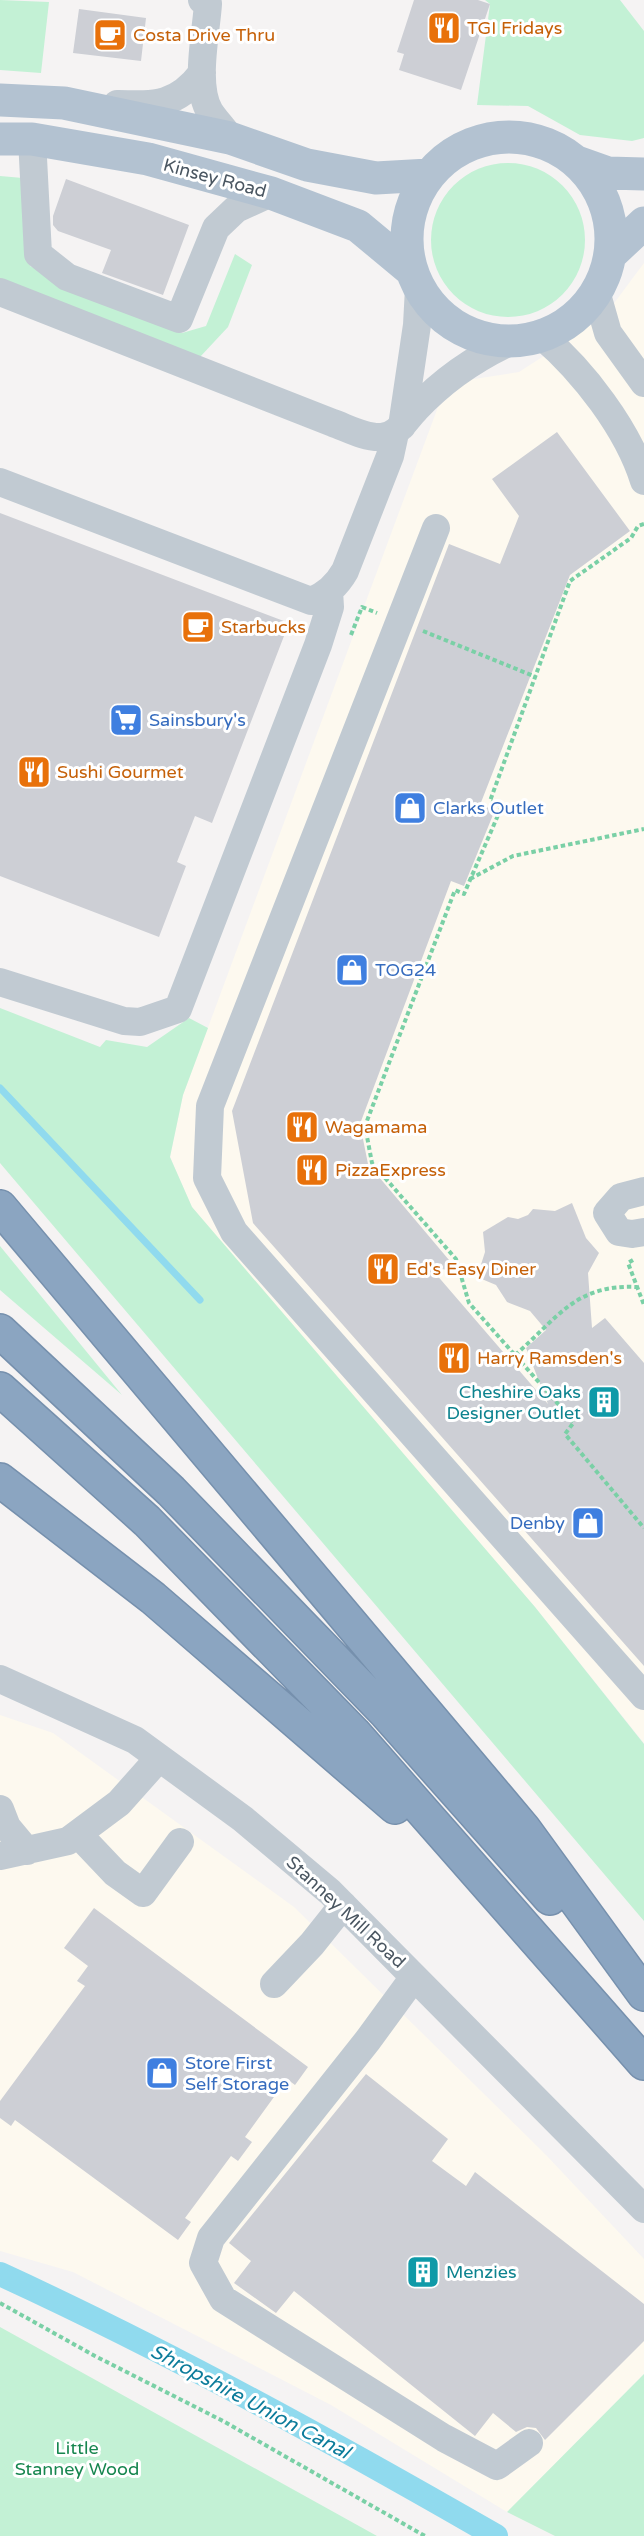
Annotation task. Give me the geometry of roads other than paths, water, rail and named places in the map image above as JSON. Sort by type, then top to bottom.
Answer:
[{"type":"highway","points":[[0,1207],[524,1829],[644,1994]]},
{"type":"highway","points":[[0,1331],[171,1491],[386,1713],[644,2003]]},
{"type":"highway","points":[[0,1389],[147,1521],[338,1716],[644,2063]]},
{"type":"highway","points":[[0,1480],[153,1598],[499,1900]]},
{"type":"main road","points":[[0,100],[64,103],[230,138],[307,165],[376,178],[429,175]]},
{"type":"main road","points":[[577,162],[595,184],[607,211],[611,229],[610,255],[596,291],[579,312],[527,338],[477,336],[452,324],[432,306],[415,279],[407,246],[408,221],[415,197],[429,175],[453,153],[482,140],[515,136],[548,144],[577,162],[608,173],[644,174]]},
{"type":"main road","name":"Kinsey Road","points":[[16,139],[148,159],[271,193],[358,226],[415,279]]},
{"type":"main road","points":[[610,255],[644,223]]},
{"type":"street","points":[[202,0],[208,4],[202,73],[203,95],[209,111],[230,138]]},
{"type":"street","points":[[64,103],[153,105],[174,99],[190,88],[202,73]]},
{"type":"street","points":[[16,139],[38,254],[68,278],[180,319],[216,228],[236,209],[271,193]]},
{"type":"street","points":[[0,482],[311,601],[329,591],[345,571],[390,456],[398,430],[417,325],[415,279]]},
{"type":"street","points":[[596,291],[608,333],[644,383]]},
{"type":"street","points":[[0,292],[368,436],[382,437],[398,430],[453,375],[478,356],[527,338],[566,356],[619,428],[644,481]]},
{"type":"street","points":[[436,528],[210,1106],[207,1178],[234,1232],[644,1696]]},
{"type":"street","points":[[0,982],[124,1021],[140,1022],[178,1009],[318,645],[330,607],[329,591]]},
{"type":"street","points":[[640,1245],[632,1234],[619,1232],[607,1213],[621,1197],[644,1191]]},
{"type":"street","name":"Stanney Mill Road","points":[[0,1679],[135,1740],[243,1819],[343,1905],[644,2209]]},
{"type":"street","points":[[0,1809],[13,1854],[68,1840],[119,1803],[159,1758]]},
{"type":"street","points":[[78,1834],[115,1873],[143,1893],[180,1842]]},
{"type":"street","points":[[274,1984],[312,1944],[343,1905]]},
{"type":"street","points":[[414,1977],[211,2238],[203,2263],[223,2299],[453,2442],[497,2466],[529,2443]]},
{"type":"waterway","points":[[0,1088],[200,1300]]},
{"type":"waterway","name":"Shropshire Union Canal","points":[[0,2274],[251,2399],[496,2536]]},
{"type":"place","name":"TGI Fridays","points":[[444,28]]},
{"type":"place","name":"Costa Drive Thru","points":[[110,35]]},
{"type":"place","name":"Starbucks","points":[[198,627]]},
{"type":"place","name":"Sainsbury's","points":[[126,720]]},
{"type":"place","name":"Sushi Gourmet","points":[[34,772]]},
{"type":"place","name":"Clarks Outlet","points":[[410,808]]},
{"type":"place","name":"TOG24","points":[[352,970]]},
{"type":"place","name":"Wagamama","points":[[302,1127]]},
{"type":"place","name":"PizzaExpress","points":[[312,1170]]},
{"type":"place","name":"Ed's Easy Diner","points":[[383,1269]]},
{"type":"place","name":"Harry Ramsden's","points":[[454,1358]]},
{"type":"place","name":"Cheshire Oaks Designer Outlet","points":[[604,1402]]},
{"type":"place","name":"Denby","points":[[588,1523]]},
{"type":"place","name":"Store First Self Storage","points":[[162,2073]]},
{"type":"place","name":"Menzies","points":[[423,2272]]},
{"type":"park label","name":"Little Stanney Wood","points":[[77,2458]]}]
